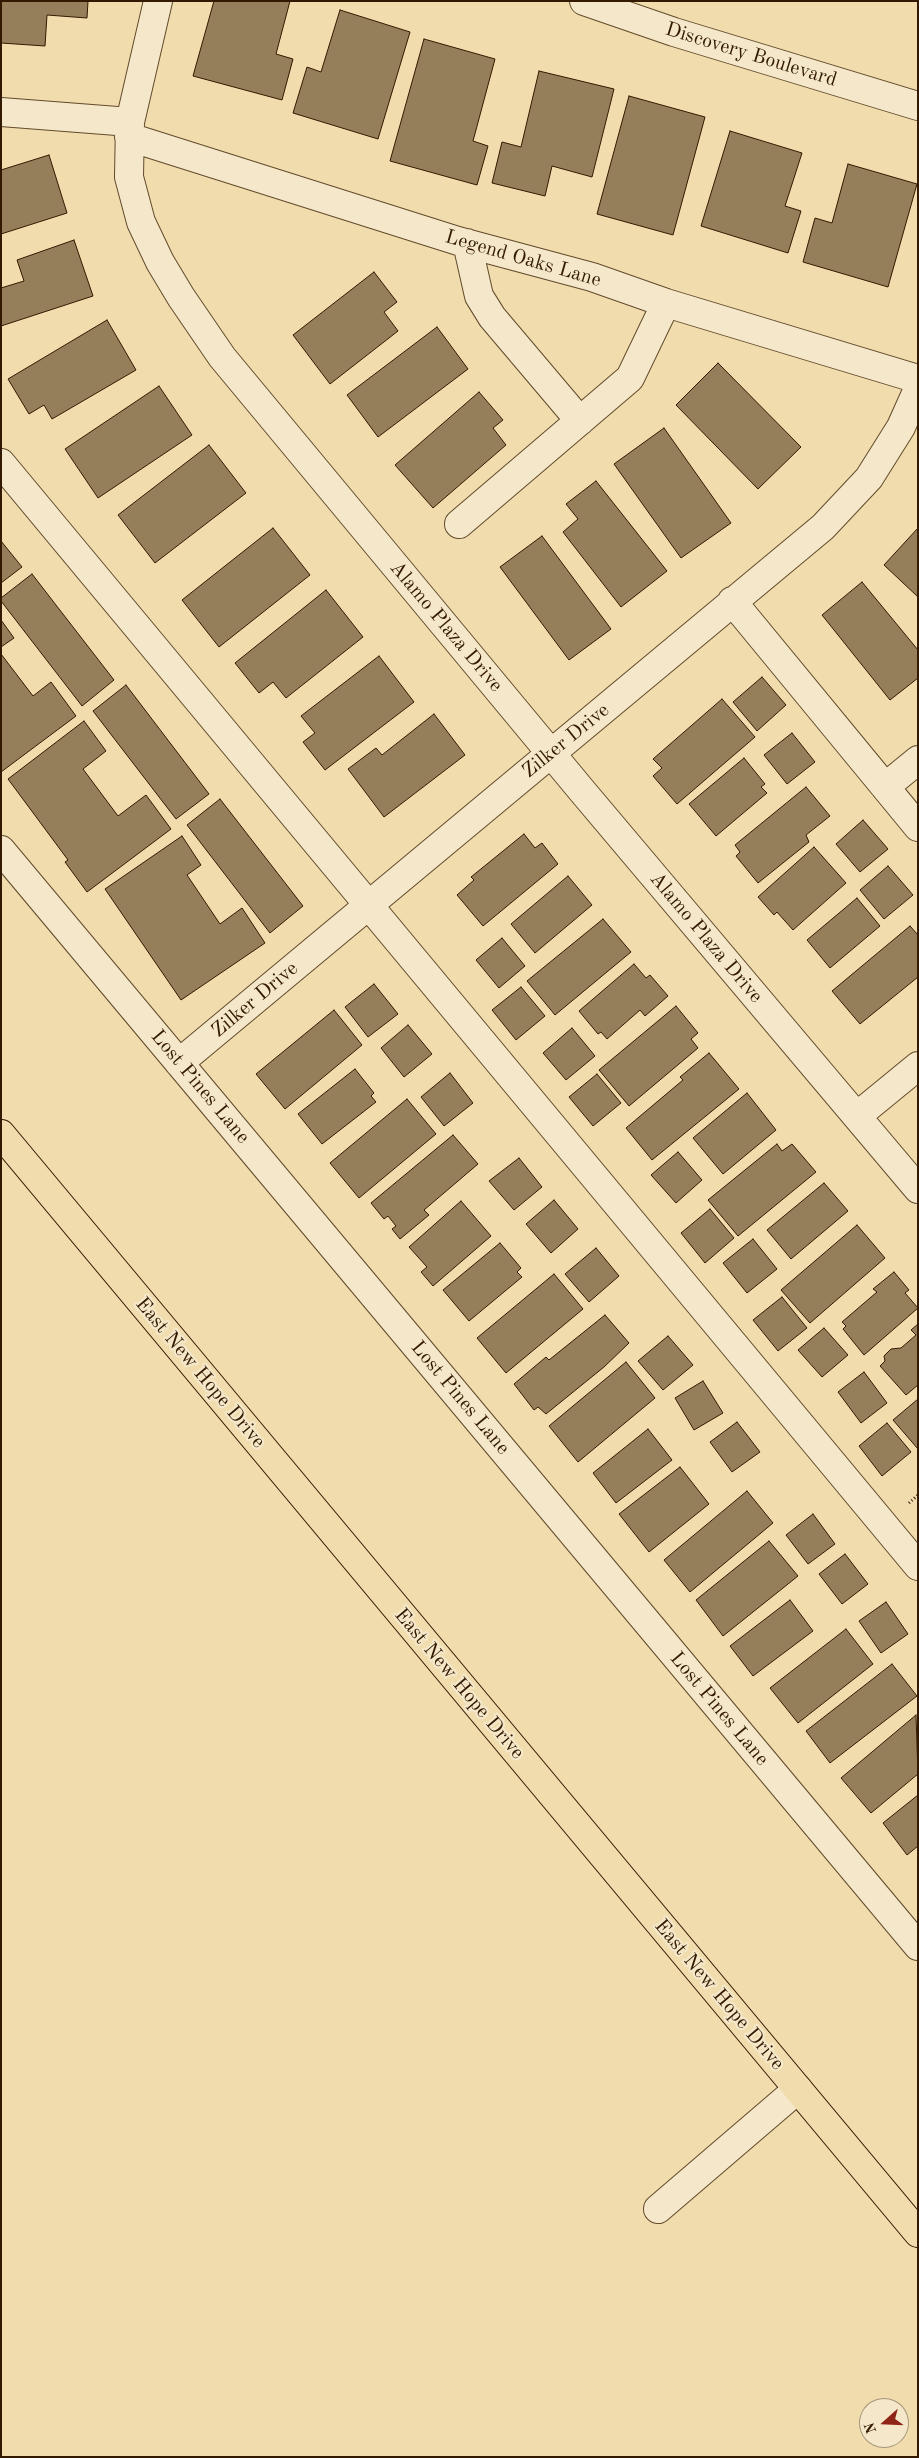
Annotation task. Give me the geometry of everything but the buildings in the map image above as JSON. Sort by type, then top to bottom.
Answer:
[{"type":"main road","name":"East New Hope Drive","points":[[1,1134],[918,2233]]},
{"type":"street","name":"Alamo Plaza Drive","points":[[158,1],[129,129],[130,177],[141,222],[160,262],[222,357],[918,1190]]},
{"type":"street","name":"Discovery Boulevard","points":[[584,1],[674,32],[918,106]]},
{"type":"street","name":"Legend Oaks Lane","points":[[1,112],[129,129],[467,243],[592,277],[666,303],[918,379]]},
{"type":"street","points":[[467,243],[479,296],[492,317],[580,421]]},
{"type":"street","points":[[459,524],[630,378],[666,303]]},
{"type":"street","name":"Zilker Drive","points":[[179,1063],[823,527],[869,478],[901,427],[918,389]]},
{"type":"street","points":[[1,463],[918,1566]]},
{"type":"street","points":[[732,601],[918,827]]},
{"type":"street","points":[[885,787],[918,760]]},
{"type":"street","name":"Lost Pines Lane","points":[[1,850],[918,1946]]},
{"type":"street","points":[[857,1116],[918,1066]]},
{"type":"street","points":[[658,2209],[798,2089]]}]
